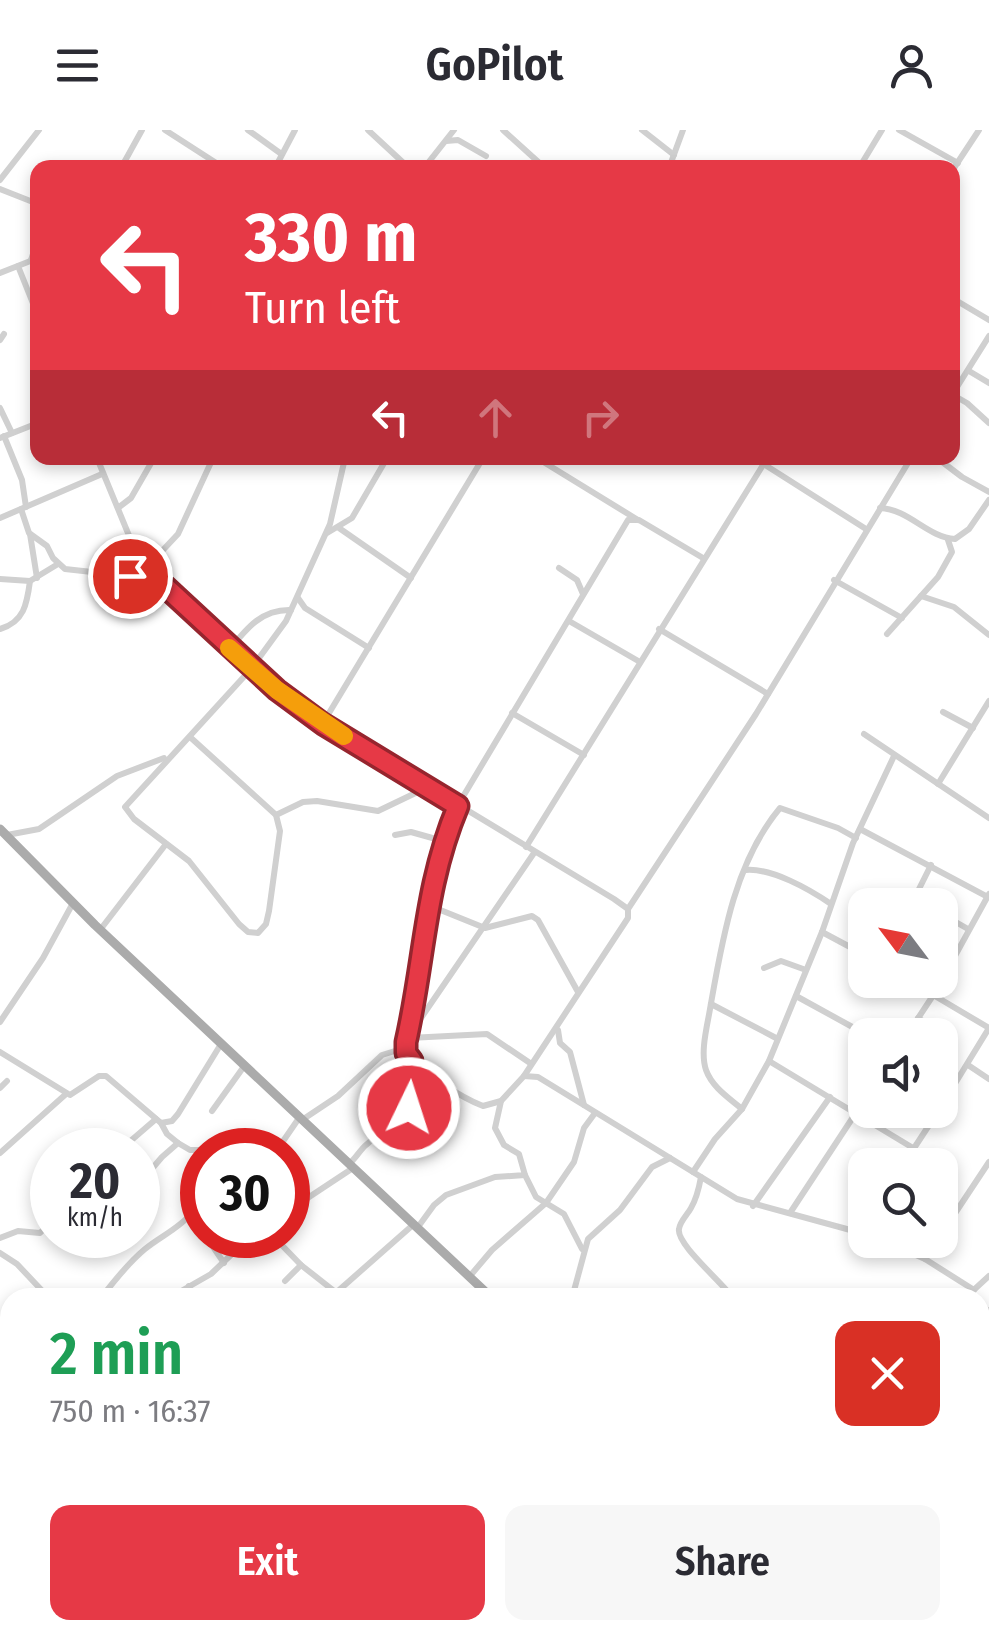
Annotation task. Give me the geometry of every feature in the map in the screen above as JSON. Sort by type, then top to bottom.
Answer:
[{"type":"main road","points":[[3,832],[100,930],[482,1288]]},
{"type":"street","points":[[0,180],[40,130]]},
{"type":"street","points":[[125,160],[140,133],[126,130]]},
{"type":"street","points":[[166,130],[212,160]]},
{"type":"street","points":[[248,130],[280,154]]},
{"type":"street","points":[[278,160],[295,130]]},
{"type":"street","points":[[368,130],[400,160]]},
{"type":"street","points":[[430,160],[454,130]]},
{"type":"street","points":[[503,130],[536,160]]},
{"type":"street","points":[[642,130],[674,155]]},
{"type":"street","points":[[672,160],[682,130]]},
{"type":"street","points":[[864,160],[882,130]]},
{"type":"street","points":[[899,130],[954,160]]},
{"type":"street","points":[[959,160],[979,130]]},
{"type":"street","points":[[445,141],[458,140],[486,156]]},
{"type":"street","points":[[0,189],[30,201]]},
{"type":"street","points":[[0,273],[30,261]]},
{"type":"street","points":[[18,266],[30,296]]},
{"type":"street","points":[[960,303],[989,320]]},
{"type":"street","points":[[960,384],[989,336]]},
{"type":"street","points":[[969,371],[989,382]]},
{"type":"street","points":[[960,399],[989,423]]},
{"type":"street","points":[[0,408],[26,492],[24,508],[34,579],[20,618],[14,625],[0,629]]},
{"type":"street","points":[[6,436],[30,426]]},
{"type":"street","points":[[99,465],[130,541],[157,579],[251,669],[323,724],[628,909]]},
{"type":"street","points":[[118,508],[131,498],[150,465]]},
{"type":"street","points":[[148,566],[178,534],[210,465]]},
{"type":"street","points":[[190,737],[276,815],[280,831],[270,911],[258,933],[248,932],[239,924],[189,860],[125,807],[251,669],[291,610],[325,534],[343,465]]},
{"type":"street","points":[[325,534],[354,514],[383,465]]},
{"type":"street","points":[[323,724],[479,465]]},
{"type":"street","points":[[547,465],[704,558]]},
{"type":"street","points":[[526,847],[763,465],[866,530]]},
{"type":"street","points":[[294,1128],[300,1120],[338,1096],[382,1056],[398,1050],[477,1104],[491,1106],[501,1102],[524,1076],[628,918],[628,909],[768,694],[907,465]]},
{"type":"street","points":[[947,465],[989,492]]},
{"type":"street","points":[[0,518],[102,474]]},
{"type":"street","points":[[947,539],[961,536],[985,514],[989,500]]},
{"type":"street","points":[[880,508],[898,511],[947,539],[952,547],[950,559],[887,634]]},
{"type":"street","points":[[406,1053],[428,904],[443,841],[458,806],[624,526],[633,518],[639,520]]},
{"type":"street","points":[[338,528],[411,579]]},
{"type":"street","points":[[30,533],[47,546],[58,564],[72,572],[157,579]]},
{"type":"street","points":[[0,579],[34,579],[58,564]]},
{"type":"street","points":[[560,568],[577,580],[583,594]]},
{"type":"street","points":[[834,580],[902,618]]},
{"type":"street","points":[[921,596],[954,607],[989,635]]},
{"type":"street","points":[[298,598],[305,608],[369,648]]},
{"type":"street","points":[[230,648],[258,619],[291,610]]},
{"type":"street","points":[[569,621],[640,662]]},
{"type":"street","points":[[659,629],[768,694]]},
{"type":"street","points":[[938,784],[989,702]]},
{"type":"street","points":[[943,712],[973,728]]},
{"type":"street","points":[[512,713],[584,755]]},
{"type":"street","points":[[864,734],[989,818]]},
{"type":"street","points":[[3,832],[39,829],[117,776],[170,755]]},
{"type":"street","points":[[693,1172],[714,1139],[742,1109],[769,1061],[856,838],[894,756]]},
{"type":"street","points":[[276,815],[317,800],[378,811],[426,788]]},
{"type":"street","points":[[742,1109],[714,1084],[706,1070],[706,1032],[728,913],[755,846],[780,808],[856,838]]},
{"type":"street","points":[[860,829],[988,895],[958,948]]},
{"type":"street","points":[[395,834],[412,832],[443,841]]},
{"type":"street","points":[[100,930],[166,844]]},
{"type":"street","points":[[407,1038],[534,852]]},
{"type":"street","points":[[920,888],[931,865]]},
{"type":"street","points":[[746,870],[795,884],[831,904]]},
{"type":"street","points":[[0,1022],[43,958],[73,903]]},
{"type":"street","points":[[428,904],[485,928],[527,915],[538,920],[578,992]]},
{"type":"street","points":[[958,924],[968,929]]},
{"type":"street","points":[[822,932],[848,946]]},
{"type":"street","points":[[764,968],[780,961],[806,970]]},
{"type":"street","points":[[796,996],[848,1025]]},
{"type":"street","points":[[0,998],[10,1006]]},
{"type":"street","points":[[918,1018],[931,998]]},
{"type":"street","points":[[940,998],[989,1028],[958,1080]]},
{"type":"street","points":[[711,1004],[776,1038]]},
{"type":"street","points":[[560,1022],[558,1038],[570,1052],[584,1106]]},
{"type":"street","points":[[407,1038],[487,1034],[530,1063]]},
{"type":"street","points":[[149,1128],[158,1121],[172,1121],[221,1044]]},
{"type":"street","points":[[0,1052],[66,1094],[74,1095],[94,1078],[106,1076],[178,1144],[160,1159]]},
{"type":"street","points":[[310,1195],[351,1166],[363,1147],[407,1112],[403,1081],[412,1061]]},
{"type":"street","points":[[769,1061],[848,1108]]},
{"type":"street","points":[[968,1065],[989,1078]]},
{"type":"street","points":[[212,1110],[245,1066]]},
{"type":"street","points":[[524,1076],[538,1078],[753,1206],[848,1229]]},
{"type":"street","points":[[0,1088],[7,1080]]},
{"type":"street","points":[[0,1153],[66,1094]]},
{"type":"street","points":[[753,1206],[830,1097]]},
{"type":"street","points":[[501,1102],[495,1128],[504,1146],[519,1154],[532,1194],[564,1214],[582,1250]]},
{"type":"street","points":[[470,1276],[492,1250],[546,1203],[574,1162],[584,1128],[595,1113]]},
{"type":"street","points":[[790,1213],[848,1125]]},
{"type":"street","points":[[880,1128],[913,1148],[926,1128]]},
{"type":"street","points":[[574,1288],[582,1250],[604,1222],[620,1210],[652,1167],[672,1158]]},
{"type":"street","points":[[958,1209],[989,1162]]},
{"type":"street","points":[[348,1288],[446,1196],[495,1177],[524,1175]]},
{"type":"street","points":[[701,1177],[695,1200],[679,1227],[679,1236],[682,1245],[725,1288]]},
{"type":"street","points":[[110,1288],[142,1252],[180,1224]]},
{"type":"street","points":[[0,1238],[18,1231],[30,1232]]},
{"type":"street","points":[[0,1253],[18,1264],[40,1288]]},
{"type":"street","points":[[220,1258],[224,1264]]},
{"type":"street","points":[[185,1288],[230,1258]]},
{"type":"street","points":[[294,1258],[332,1288]]},
{"type":"street","points":[[926,1259],[961,1288]]},
{"type":"street","points":[[285,1281],[301,1266]]},
{"type":"slow traffic","points":[[229,648],[277,690],[344,736]]},
{"type":"route","points":[[130,576],[157,579],[277,690],[323,724],[458,806],[434,871],[422,937],[406,1042],[406,1053],[412,1061],[403,1081],[409,1108]]}]
